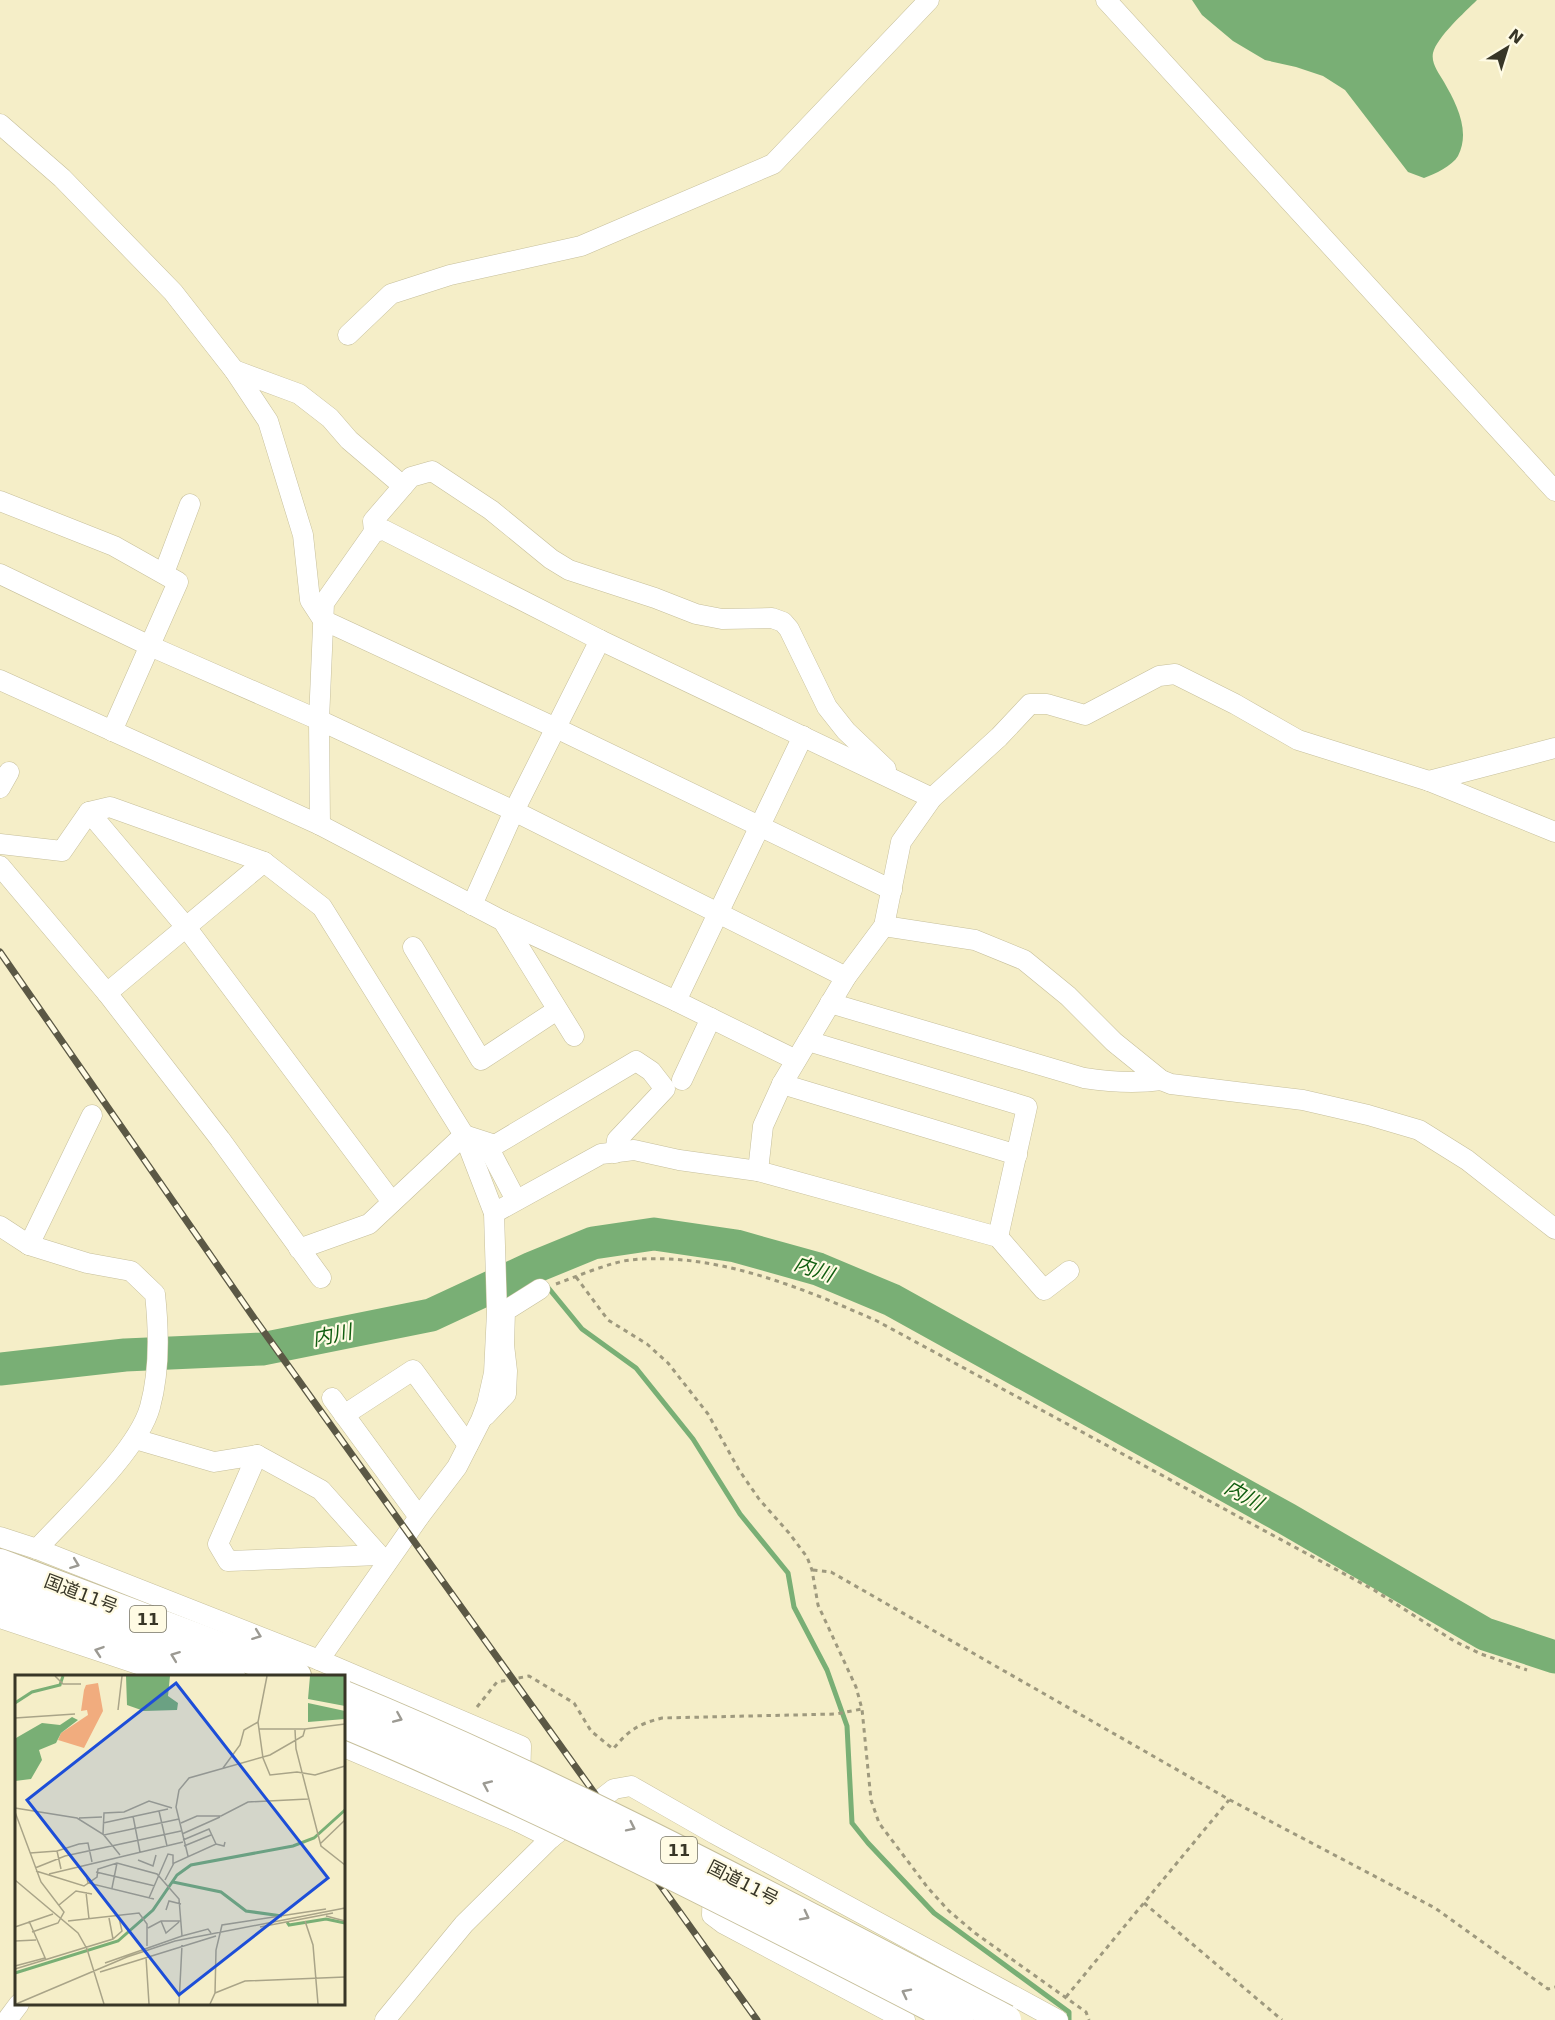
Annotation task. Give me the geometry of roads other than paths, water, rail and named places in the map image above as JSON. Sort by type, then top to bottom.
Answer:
[{"type":"highway","name":"国道11号","points":[[0,1564],[308,1668]]},
{"type":"highway","name":"国道11号","points":[[0,1593],[126,1637],[225,1675]]},
{"type":"highway","name":"国道11号","points":[[345,1696],[402,1720],[679,1850],[1006,2020]]},
{"type":"highway","name":"国道11号","points":[[345,1723],[491,1787],[606,1841],[958,2020]]},
{"type":"street","points":[[348,335],[391,294],[450,275],[581,246],[773,164],[929,0]]},
{"type":"street","points":[[1106,0],[1555,491]]},
{"type":"street","points":[[0,124],[62,178],[173,292],[234,370],[268,421],[303,536],[310,600],[323,620],[556,728],[891,890]]},
{"type":"street","points":[[234,370],[298,394],[330,418],[349,440],[403,486]]},
{"type":"street","points":[[375,532],[373,521],[411,477],[432,471],[491,510],[568,570],[655,598],[696,614],[722,619],[772,618],[783,622],[789,629],[827,707],[846,731],[900,782]]},
{"type":"street","points":[[0,501],[114,546],[178,582],[112,731]]},
{"type":"street","points":[[164,573],[190,504]]},
{"type":"street","points":[[320,825],[319,720],[324,603],[375,532],[384,530],[600,639],[932,798]]},
{"type":"street","points":[[0,574],[150,646],[319,720],[514,811],[846,977]]},
{"type":"street","points":[[472,905],[514,811],[600,639]]},
{"type":"street","points":[[758,1171],[763,1126],[782,1084],[846,977],[884,926],[902,842],[932,798],[999,737],[1030,704],[1047,704],[1085,715],[1159,676],[1175,674],[1236,704],[1298,740],[1429,781],[1555,832]]},
{"type":"street","points":[[0,680],[320,825],[503,921],[676,1001],[796,1060]]},
{"type":"street","points":[[676,1001],[803,736]]},
{"type":"street","points":[[1429,781],[1555,748]]},
{"type":"street","points":[[0,844],[63,851],[89,812],[110,807],[264,862],[322,907],[464,1135],[494,1213],[497,1312],[494,1373],[488,1404],[457,1467],[419,1517],[383,1558],[308,1668]]},
{"type":"street","points":[[89,812],[186,927],[392,1202]]},
{"type":"street","points":[[107,993],[264,862]]},
{"type":"street","points":[[0,866],[107,993],[220,1138],[321,1278]]},
{"type":"street","points":[[503,921],[574,1036]]},
{"type":"street","points":[[884,926],[975,940],[1024,960],[1068,996],[1114,1042],[1161,1080],[1171,1084],[1304,1100],[1368,1115],[1419,1131],[1467,1160],[1555,1229]]},
{"type":"street","points":[[413,948],[482,1060],[558,1010]]},
{"type":"street","points":[[830,1003],[1084,1078],[1109,1082],[1141,1083],[1161,1080]]},
{"type":"street","points":[[682,1080],[711,1018]]},
{"type":"street","points":[[808,1041],[1027,1107],[998,1237]]},
{"type":"street","points":[[464,1135],[495,1145],[636,1061],[651,1071],[665,1089],[617,1140],[615,1153]]},
{"type":"street","points":[[782,1084],[1017,1155]]},
{"type":"street","points":[[29,1245],[92,1115]]},
{"type":"street","points":[[299,1249],[369,1224],[464,1135]]},
{"type":"street","points":[[486,1143],[516,1200]]},
{"type":"street","points":[[494,1213],[601,1155],[634,1150],[679,1160],[758,1171],[998,1237],[1044,1290],[1069,1270]]},
{"type":"street","points":[[0,1226],[29,1245],[87,1263],[131,1271],[155,1294],[158,1321],[156,1376],[150,1409],[135,1439],[37,1549]]},
{"type":"street","points":[[481,1420],[506,1394],[505,1311],[540,1289]]},
{"type":"street","points":[[344,1415],[413,1370],[468,1445]]},
{"type":"street","points":[[332,1398],[419,1517]]},
{"type":"street","points":[[135,1439],[214,1462],[257,1455],[321,1490],[383,1558]]},
{"type":"street","points":[[257,1455],[218,1544],[228,1560],[383,1558]]},
{"type":"street","points":[[0,1537],[37,1549],[328,1675]]},
{"type":"street","points":[[0,1618],[168,1675]]},
{"type":"street","points":[[345,1681],[471,1724],[521,1746],[519,1822]]},
{"type":"street","points":[[345,1747],[552,1838]]},
{"type":"street","points":[[385,2020],[464,1924],[552,1838],[614,1789],[632,1786],[715,1834],[1058,2020]]},
{"type":"street","points":[[715,1834],[712,1915],[724,1924],[904,2020]]},
{"type":"street","points":[[7,2020],[18,2005]]},
{"type":"waterway","name":"内川","points":[[0,1369],[125,1355],[262,1349],[431,1315],[532,1268],[593,1243],[654,1234],[736,1246],[818,1269],[892,1300],[1287,1519],[1485,1634],[1555,1657]]},
{"type":"waterway","points":[[532,1268],[582,1329],[636,1368],[693,1439],[740,1514],[788,1573],[794,1607],[827,1670],[847,1726],[852,1823],[934,1913],[1069,2012],[1069,2020]]},
{"type":"railway","points":[[0,952],[254,1318],[757,2020]]}]
